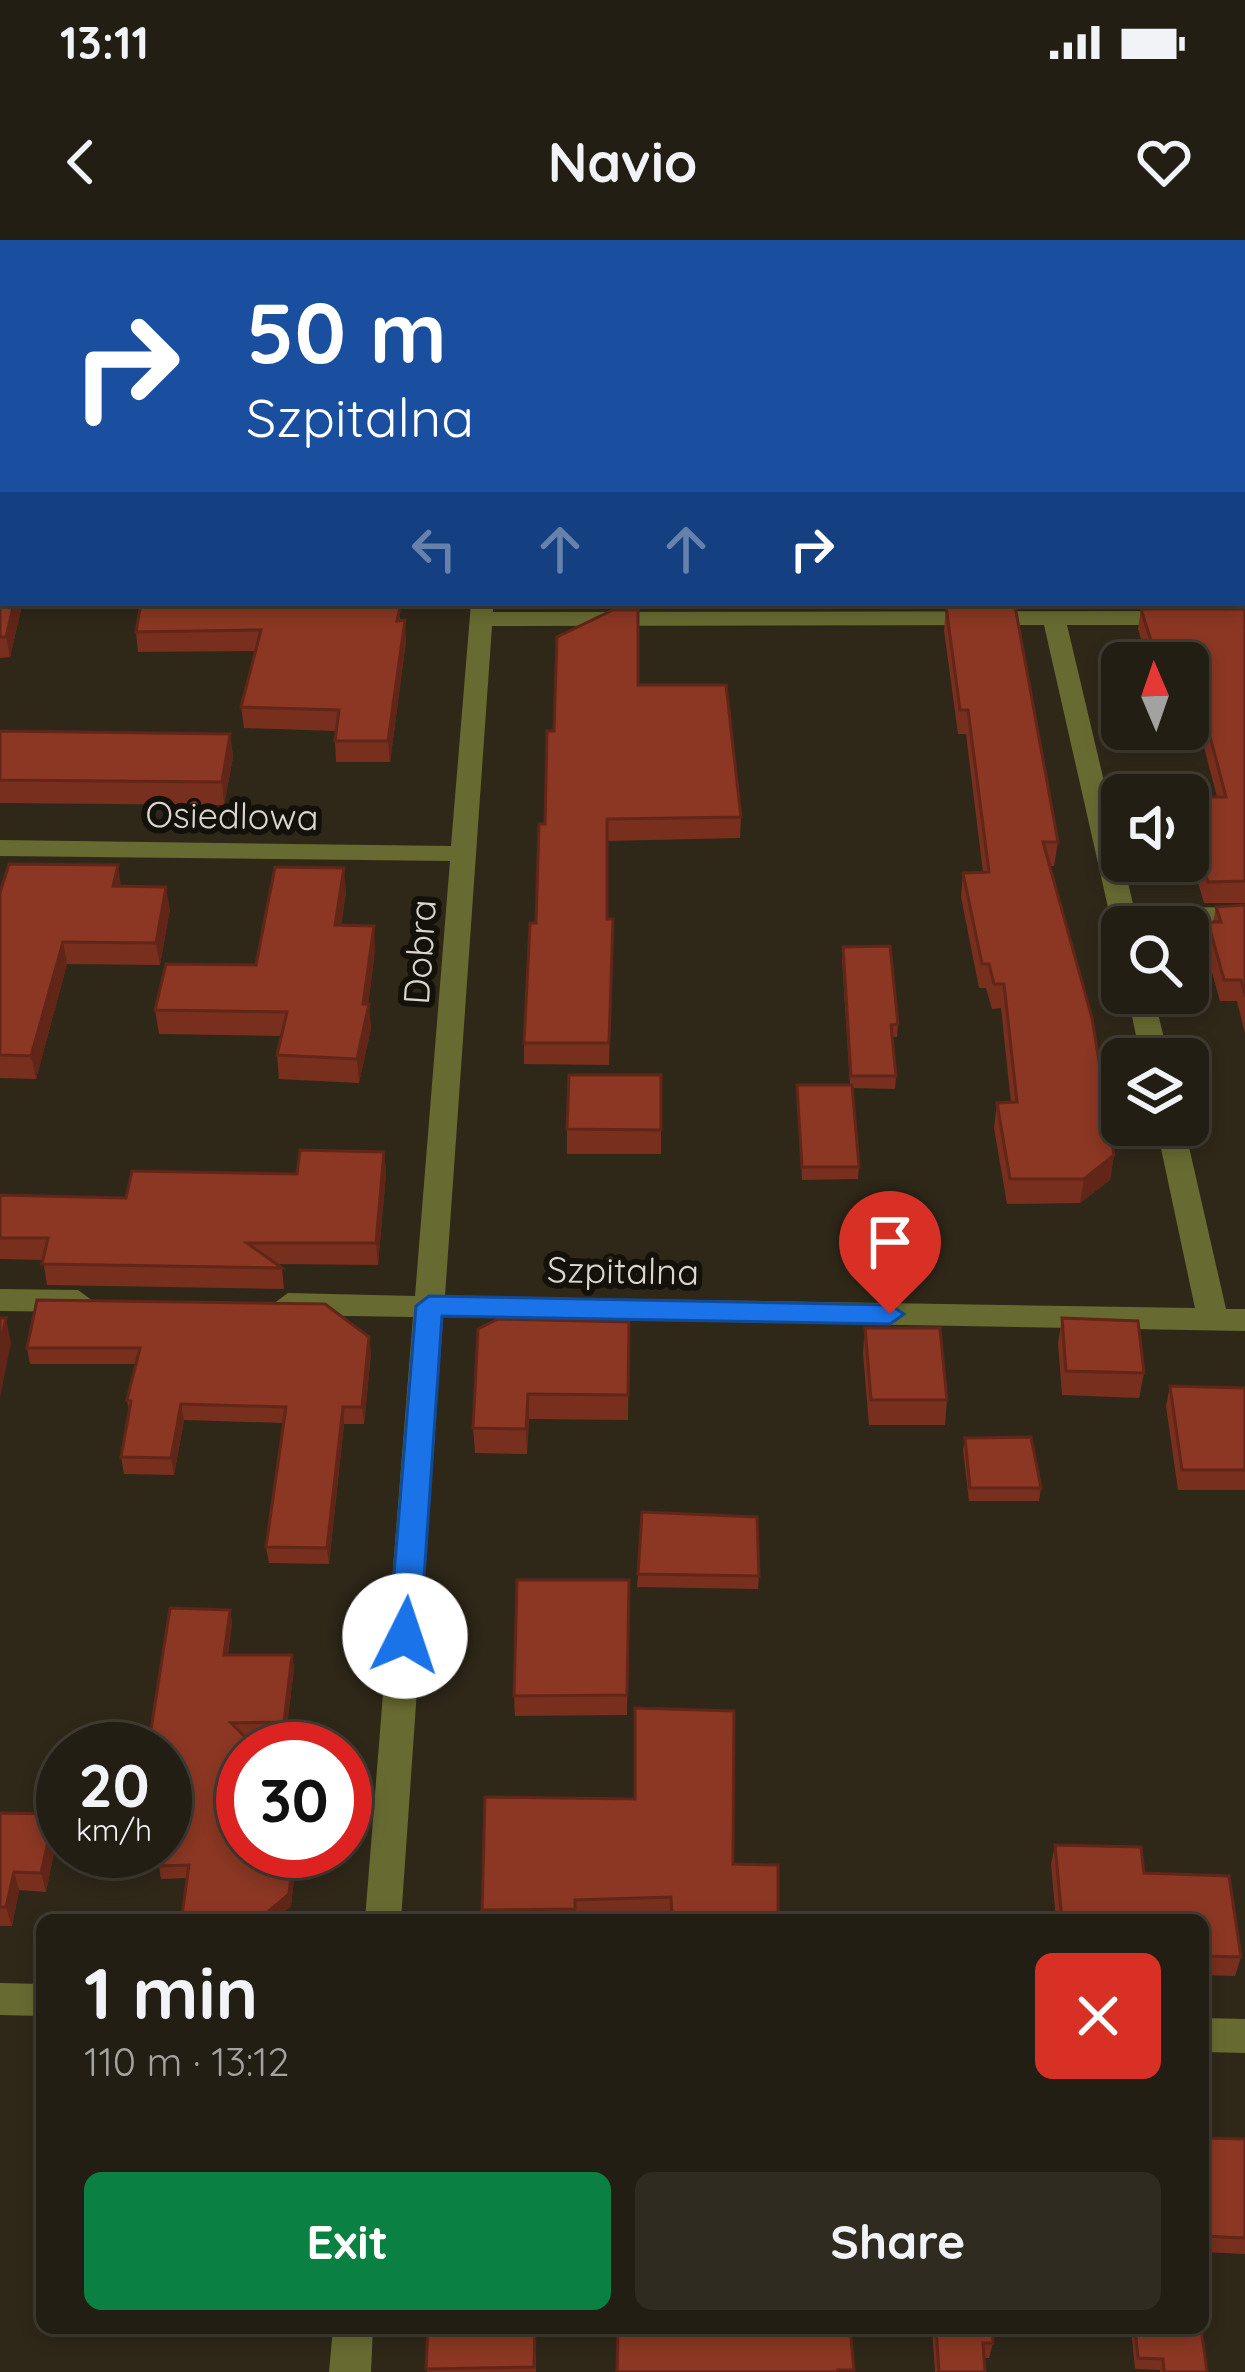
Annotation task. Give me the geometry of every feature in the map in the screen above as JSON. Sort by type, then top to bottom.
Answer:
[{"type":"street","points":[[481,611],[1245,618]]},
{"type":"street","name":"Dobra","points":[[383,1914],[481,611]]},
{"type":"street","points":[[1054,619],[1121,906]]},
{"type":"street","name":"Osiedlowa","points":[[0,848],[463,854]]},
{"type":"street","points":[[1209,917],[1245,915]]},
{"type":"street","points":[[1175,1146],[1213,1320]]},
{"type":"street","points":[[0,1300],[119,1302]]},
{"type":"street","name":"Szpitalna","points":[[262,1304],[1245,1320]]},
{"type":"street","points":[[0,1999],[36,2000]]},
{"type":"street","points":[[1209,2035],[1245,2036]]},
{"type":"street","points":[[350,2372],[353,2334]]},
{"type":"building","points":[[0,606],[13,606],[6,637],[0,637]]},
{"type":"building","points":[[140,606],[400,607],[397,621],[405,620],[388,741],[335,741],[339,710],[241,707],[261,630],[136,632]]},
{"type":"building","points":[[946,606],[1015,606],[1058,842],[1043,842],[1092,1018],[1101,1074],[1101,1146],[1113,1146],[1114,1155],[1084,1179],[1010,1179],[997,1103],[1017,1102],[1004,984],[994,984],[989,964],[982,964],[963,873],[989,872],[968,710],[960,710]]},
{"type":"building","points":[[1141,609],[1245,609],[1245,881],[1209,882],[1209,797],[1226,797],[1209,733],[1209,642],[1151,642]]},
{"type":"building","points":[[613,610],[638,610],[638,685],[726,685],[741,817],[607,819],[607,919],[613,919],[609,1043],[524,1043],[530,923],[536,923],[539,824],[545,824],[547,731],[554,731],[557,637]]},
{"type":"building","points":[[0,731],[230,734],[222,782],[0,780]]},
{"type":"building","points":[[9,864],[118,865],[113,886],[166,887],[156,943],[63,942],[31,1056],[0,1055],[0,893]]},
{"type":"building","points":[[275,867],[344,868],[335,925],[374,926],[363,1004],[369,1004],[357,1059],[277,1055],[287,1012],[155,1010],[166,964],[256,965]]},
{"type":"building","points":[[1245,905],[1245,996],[1241,980],[1224,980],[1209,926],[1221,922],[1216,907]]},
{"type":"building","points":[[890,946],[898,1024],[891,1025],[896,1076],[851,1076],[843,947]]},
{"type":"building","points":[[569,1075],[661,1075],[661,1130],[567,1129]]},
{"type":"building","points":[[797,1085],[852,1085],[859,1167],[802,1167]]},
{"type":"building","points":[[300,1150],[384,1152],[376,1243],[247,1243],[282,1268],[42,1264],[48,1238],[0,1238],[0,1195],[126,1198],[132,1171],[297,1174]]},
{"type":"building","points":[[37,1300],[325,1304],[369,1337],[362,1407],[343,1407],[327,1548],[266,1547],[286,1407],[181,1404],[171,1458],[121,1457],[131,1401],[127,1400],[140,1348],[27,1348]]},
{"type":"building","points":[[1062,1318],[1138,1321],[1144,1373],[1066,1371]]},
{"type":"building","points":[[498,1319],[629,1322],[628,1395],[528,1394],[526,1429],[473,1428],[478,1329]]},
{"type":"building","points":[[865,1328],[940,1328],[947,1400],[871,1400]]},
{"type":"building","points":[[1170,1386],[1245,1388],[1245,1470],[1182,1470]]},
{"type":"building","points":[[1031,1437],[1041,1488],[970,1488],[965,1438]]},
{"type":"building","points":[[642,1512],[757,1517],[759,1576],[638,1574]]},
{"type":"building","points":[[517,1580],[629,1580],[627,1695],[514,1696]]},
{"type":"building","points":[[170,1608],[230,1610],[224,1655],[292,1655],[284,1722],[216,1722],[216,1878],[291,1878],[289,1894],[265,1914],[182,1914],[187,1878],[192,1878],[192,1722],[152,1722]]},
{"type":"building","points":[[635,1708],[734,1711],[733,1864],[778,1865],[778,1914],[672,1914],[671,1897],[575,1900],[575,1909],[482,1910],[485,1797],[635,1799]]},
{"type":"building","points":[[0,1813],[36,1814],[36,1873],[14,1872],[6,1907],[0,1907]]},
{"type":"building","points":[[1055,1845],[1141,1847],[1144,1873],[1229,1876],[1241,1957],[1209,1956],[1209,1914],[1061,1914]]},
{"type":"building","points":[[1209,2138],[1245,2139],[1245,2238],[1209,2236]]},
{"type":"building","points":[[428,2334],[535,2334],[534,2367],[426,2369]]},
{"type":"building","points":[[618,2334],[851,2334],[854,2370],[838,2372],[617,2372]]},
{"type":"building","points":[[936,2334],[992,2334],[993,2343],[983,2343],[985,2372],[939,2372]]},
{"type":"building","points":[[1136,2334],[1202,2334],[1207,2372],[1164,2372],[1163,2359],[1138,2358]]},
{"type":"route","points":[[405,1636],[429,1306],[890,1314]]}]
